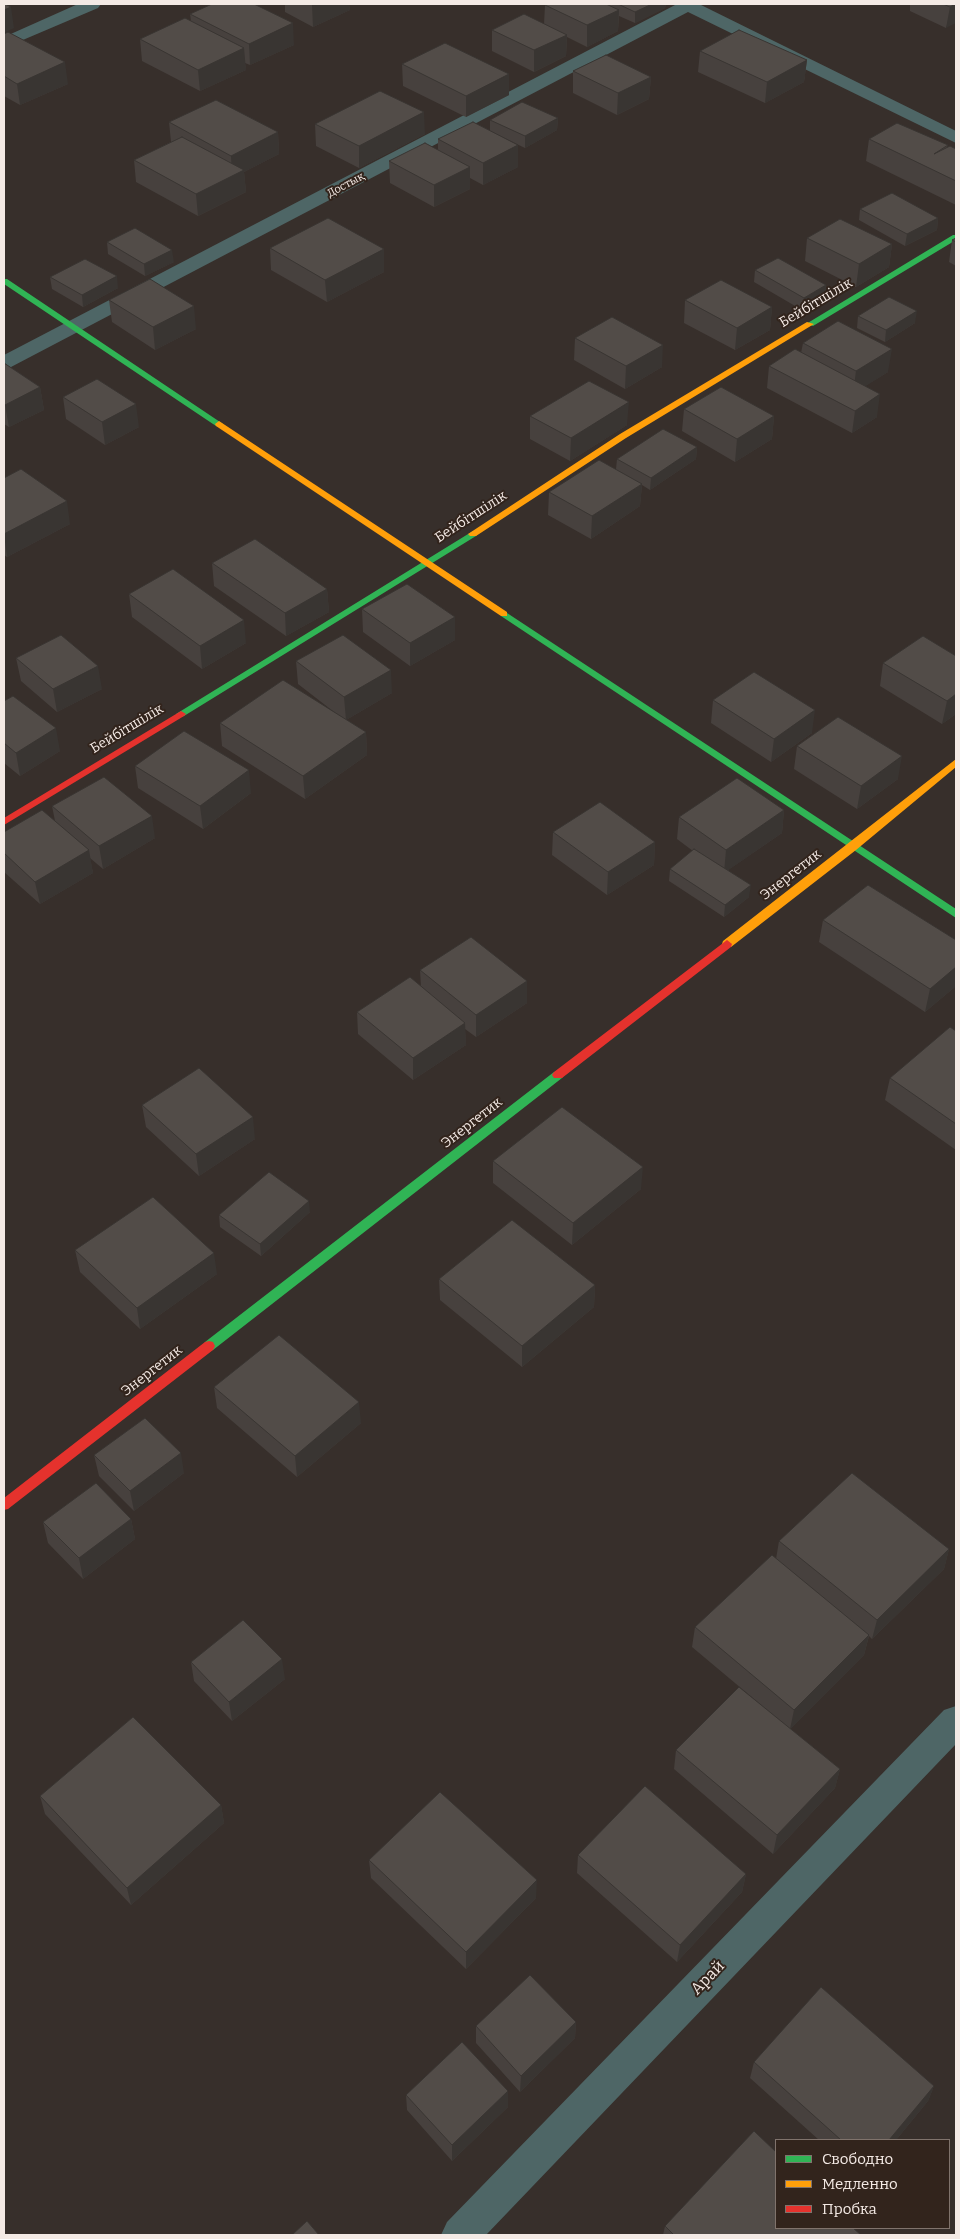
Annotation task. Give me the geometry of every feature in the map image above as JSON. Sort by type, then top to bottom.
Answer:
[{"type":"street","points":[[4,43],[92,4]]},
{"type":"street","points":[[687,4],[956,138]]},
{"type":"street","name":"Достық","points":[[4,363],[687,4]]},
{"type":"street","name":"Бейбітшілік","points":[[4,822],[429,562],[623,436],[956,238]]},
{"type":"street","points":[[4,281],[72,328],[429,562],[852,847],[956,914]]},
{"type":"street","name":"Энергетик","points":[[4,1505],[852,847],[956,762]]},
{"type":"street","name":"Арай","points":[[460,2235],[956,1721]]},
{"type":"building","points":[[5,4],[11,7],[4,10]]},
{"type":"building","points":[[212,4],[254,4],[293,23],[249,44],[190,14]]},
{"type":"building","points":[[606,4],[619,10],[587,25],[545,5]]},
{"type":"building","points":[[618,4],[652,4],[635,12]]},
{"type":"building","points":[[943,4],[955,4],[950,7]]},
{"type":"building","points":[[524,14],[567,35],[534,50],[492,30]]},
{"type":"building","points":[[185,18],[244,48],[198,70],[140,39]]},
{"type":"building","points":[[739,30],[807,60],[767,82],[700,51]]},
{"type":"building","points":[[8,32],[65,62],[17,84],[4,76],[4,34]]},
{"type":"building","points":[[445,43],[509,74],[466,96],[402,64]]},
{"type":"building","points":[[606,55],[651,77],[618,93],[573,71]]},
{"type":"building","points":[[380,91],[424,112],[359,146],[315,124]]},
{"type":"building","points":[[216,100],[278,132],[231,156],[169,122]]},
{"type":"building","points":[[522,102],[558,118],[525,136],[490,120]]},
{"type":"building","points":[[473,122],[518,145],[483,163],[438,139]]},
{"type":"building","points":[[897,123],[948,145],[934,154],[950,146],[956,149],[956,181],[869,139]]},
{"type":"building","points":[[182,137],[244,170],[196,194],[134,160]]},
{"type":"building","points":[[425,143],[470,167],[434,185],[389,161]]},
{"type":"building","points":[[892,193],[938,218],[907,234],[860,209]]},
{"type":"building","points":[[328,218],[384,249],[325,280],[270,248]]},
{"type":"building","points":[[840,219],[892,244],[859,264],[807,238]]},
{"type":"building","points":[[135,228],[172,250],[144,264],[107,242]]},
{"type":"building","points":[[778,258],[826,285],[804,298],[755,270]]},
{"type":"building","points":[[85,259],[117,276],[82,295],[50,277]]},
{"type":"building","points":[[150,279],[194,306],[153,327],[109,300]]},
{"type":"building","points":[[721,280],[772,307],[737,328],[685,300]]},
{"type":"building","points":[[889,297],[917,311],[886,330],[858,316]]},
{"type":"building","points":[[612,317],[663,345],[626,366],[575,338]]},
{"type":"building","points":[[838,321],[892,349],[856,371],[803,343]]},
{"type":"building","points":[[795,349],[880,394],[855,411],[769,366]]},
{"type":"building","points":[[4,363],[40,387],[5,405]]},
{"type":"building","points":[[97,379],[136,404],[102,422],[63,397]]},
{"type":"building","points":[[589,381],[629,402],[571,438],[530,416]]},
{"type":"building","points":[[721,387],[774,416],[737,439],[684,409]]},
{"type":"building","points":[[663,429],[697,447],[651,478],[617,459]]},
{"type":"building","points":[[599,460],[642,484],[592,516],[549,492]]},
{"type":"building","points":[[21,469],[67,501],[4,534],[4,478]]},
{"type":"building","points":[[255,539],[327,589],[285,613],[212,563]]},
{"type":"building","points":[[173,569],[244,620],[200,646],[129,594]]},
{"type":"building","points":[[407,584],[455,617],[410,643],[362,609]]},
{"type":"building","points":[[61,635],[98,666],[53,689],[16,658]]},
{"type":"building","points":[[343,635],[391,670],[344,697],[296,661]]},
{"type":"building","points":[[923,636],[956,656],[956,694],[947,701],[883,663]]},
{"type":"building","points":[[754,672],[815,710],[774,739],[713,700]]},
{"type":"building","points":[[283,680],[366,732],[303,776],[220,723]]},
{"type":"building","points":[[13,696],[56,728],[16,753],[4,743],[4,701]]},
{"type":"building","points":[[838,717],[902,756],[861,786],[797,746]]},
{"type":"building","points":[[184,731],[249,770],[200,806],[135,766]]},
{"type":"building","points":[[104,777],[152,816],[99,846],[52,806]]},
{"type":"building","points":[[737,778],[784,810],[726,850],[679,817]]},
{"type":"building","points":[[600,802],[655,842],[608,872],[553,832]]},
{"type":"building","points":[[42,810],[89,850],[35,882],[4,853],[4,832]]},
{"type":"building","points":[[694,849],[751,885],[725,905],[670,869]]},
{"type":"building","points":[[868,885],[956,940],[956,967],[930,989],[823,920]]},
{"type":"building","points":[[471,937],[527,981],[476,1015],[420,970]]},
{"type":"building","points":[[410,977],[465,1023],[413,1058],[357,1012]]},
{"type":"building","points":[[950,1027],[956,1031],[956,1124],[890,1078]]},
{"type":"building","points":[[199,1068],[253,1117],[196,1154],[142,1105]]},
{"type":"building","points":[[562,1107],[643,1167],[573,1223],[493,1161]]},
{"type":"building","points":[[269,1172],[309,1201],[260,1244],[219,1215]]},
{"type":"building","points":[[153,1197],[214,1253],[137,1308],[75,1250]]},
{"type":"building","points":[[512,1220],[595,1285],[522,1346],[439,1279]]},
{"type":"building","points":[[279,1335],[359,1402],[295,1456],[214,1387]]},
{"type":"building","points":[[145,1418],[181,1453],[130,1491],[94,1455]]},
{"type":"building","points":[[852,1473],[949,1549],[877,1620],[779,1541]]},
{"type":"building","points":[[96,1483],[131,1519],[79,1558],[43,1522]]},
{"type":"building","points":[[772,1555],[869,1635],[794,1710],[695,1627]]},
{"type":"building","points":[[243,1620],[282,1659],[229,1702],[191,1662]]},
{"type":"building","points":[[739,1687],[840,1769],[777,1835],[676,1750]]},
{"type":"building","points":[[133,1717],[221,1805],[127,1888],[40,1796]]},
{"type":"building","points":[[645,1786],[746,1874],[680,1945],[578,1855]]},
{"type":"building","points":[[440,1792],[537,1880],[466,1952],[369,1860]]},
{"type":"building","points":[[530,1975],[576,2022],[521,2076],[476,2026]]},
{"type":"building","points":[[821,1987],[934,2086],[890,2139],[840,2139],[754,2062]]},
{"type":"building","points":[[462,2042],[508,2091],[452,2145],[406,2095]]},
{"type":"building","points":[[754,2131],[775,2151],[775,2229],[854,2229],[861,2235],[674,2235],[665,2226]]},
{"type":"building","points":[[307,2221],[319,2235],[292,2235]]},
{"type":"traffic: fast","points":[[810,324],[956,237]]},
{"type":"traffic: fast","points":[[4,281],[219,424]]},
{"type":"traffic: fast","points":[[181,714],[473,534]]},
{"type":"traffic: fast","points":[[504,614],[956,914]]},
{"type":"traffic: fast","points":[[209,1346],[558,1075]]},
{"type":"traffic: slow","points":[[473,534],[623,436],[810,324]]},
{"type":"traffic: slow","points":[[219,424],[504,614]]},
{"type":"traffic: slow","points":[[727,944],[852,847],[956,762]]},
{"type":"traffic: jam","points":[[4,822],[181,714]]},
{"type":"traffic: jam","points":[[558,1075],[727,944]]},
{"type":"traffic: jam","points":[[4,1505],[209,1346]]}]
